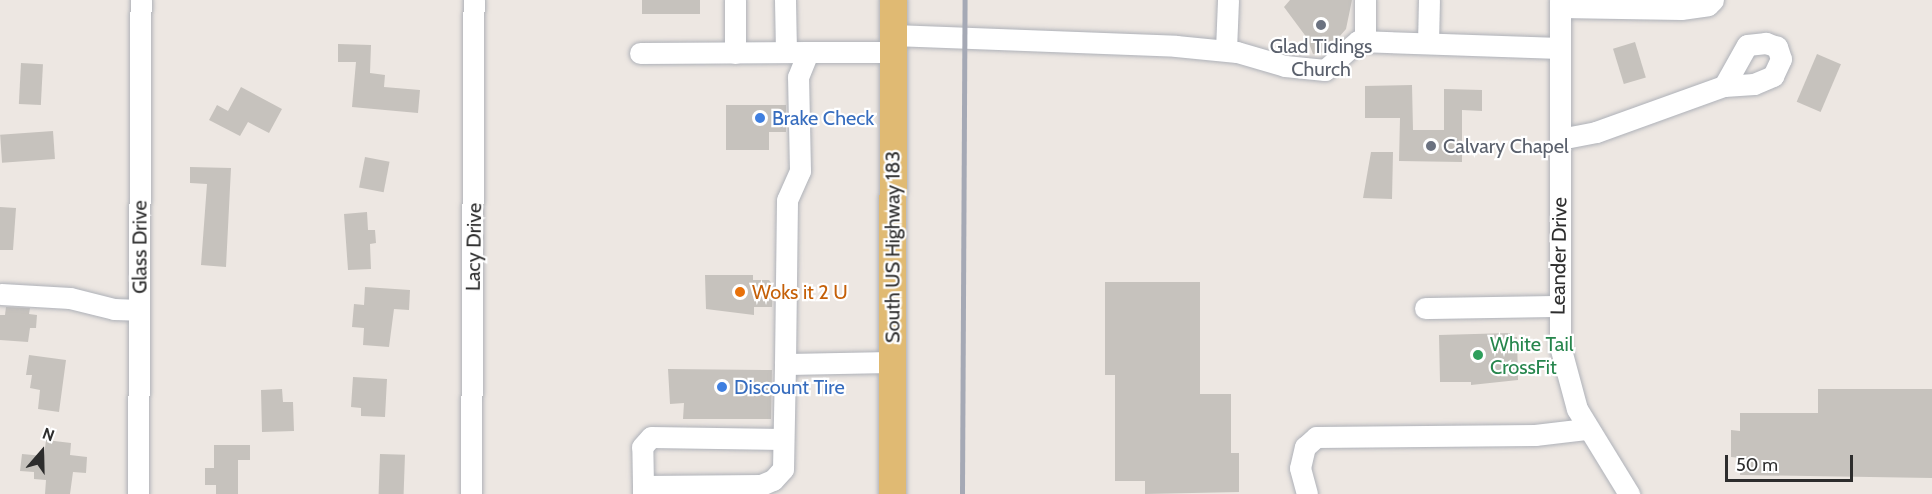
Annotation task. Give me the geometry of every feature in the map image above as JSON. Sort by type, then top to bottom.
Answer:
[{"type":"main road","name":"South US Highway 183","points":[[892,494],[893,0]]},
{"type":"street","name":"Glass Drive","points":[[138,494],[141,0]]},
{"type":"street","name":"Lacy Drive","points":[[471,494],[474,0]]},
{"type":"street","points":[[735,0],[735,53]]},
{"type":"street","points":[[785,0],[786,52]]},
{"type":"street","points":[[1226,50],[1228,0]]},
{"type":"street","points":[[1365,0],[1365,41]]},
{"type":"street","points":[[1428,43],[1429,0]]},
{"type":"street","points":[[1560,3],[1681,9],[1708,5],[1713,0]]},
{"type":"street","name":"Leander Drive","points":[[1560,3],[1559,306],[1564,368],[1586,429],[1629,494]]},
{"type":"street","points":[[640,53],[808,52],[893,44],[1226,50],[1285,66],[1325,70],[1358,41],[1560,48]]},
{"type":"street","points":[[783,439],[651,437],[642,447],[643,490],[761,485],[774,480],[783,469],[787,200],[800,171],[798,76],[808,52]]},
{"type":"street","points":[[1560,140],[1596,132],[1724,86]]},
{"type":"street","points":[[1,294],[70,298],[114,309],[140,310]]},
{"type":"street","points":[[1425,308],[1559,306]]},
{"type":"street","points":[[785,364],[893,362]]},
{"type":"street","points":[[1307,494],[1300,468],[1305,447],[1316,437],[1535,435],[1586,429]]},
{"type":"building","points":[[642,0],[700,0],[700,14],[642,14]]},
{"type":"building","name":"Glad Tidings Church","points":[[1290,0],[1352,0],[1346,29],[1326,52],[1313,54],[1307,38],[1284,7]]},
{"type":"building","points":[[1635,42],[1646,77],[1624,84],[1613,49]]},
{"type":"building","points":[[338,44],[371,45],[370,73],[385,75],[384,87],[420,90],[418,113],[352,107],[356,62],[338,62]]},
{"type":"building","points":[[1817,54],[1841,64],[1821,112],[1797,102]]},
{"type":"building","points":[[21,63],[43,64],[41,105],[19,104]]},
{"type":"building","points":[[1412,85],[1413,130],[1444,130],[1444,89],[1482,90],[1482,111],[1462,110],[1462,162],[1399,161],[1400,118],[1365,118],[1365,86]]},
{"type":"building","points":[[241,87],[282,109],[269,133],[248,122],[240,136],[209,120],[217,105],[228,111]]},
{"type":"building","name":"Brake Check","points":[[726,105],[786,105],[786,132],[769,132],[769,150],[726,150]]},
{"type":"building","points":[[53,131],[55,159],[2,163],[0,135]]},
{"type":"building","points":[[1371,152],[1393,152],[1392,199],[1363,198]]},
{"type":"building","points":[[365,157],[390,162],[384,192],[359,187]]},
{"type":"building","points":[[190,167],[231,168],[226,267],[201,265],[207,184],[190,183]]},
{"type":"building","points":[[0,207],[16,208],[13,250],[0,250]]},
{"type":"building","points":[[367,212],[368,230],[375,230],[376,243],[370,244],[371,269],[348,270],[344,214]]},
{"type":"building","name":"Woks it 2 U","points":[[705,275],[753,275],[753,280],[769,280],[773,285],[772,307],[754,307],[754,315],[706,309]]},
{"type":"building","points":[[1105,282],[1200,282],[1200,394],[1231,394],[1231,453],[1239,453],[1239,492],[1145,494],[1145,481],[1115,481],[1115,375],[1105,375]]},
{"type":"building","points":[[365,287],[410,290],[409,310],[394,309],[389,347],[363,345],[364,328],[352,327],[354,304],[364,305]]},
{"type":"building","points":[[6,307],[30,308],[29,314],[37,315],[36,328],[30,328],[28,342],[0,340],[0,315],[5,315]]},
{"type":"building","name":"White Tail CrossFit","points":[[1510,333],[1510,337],[1517,337],[1518,380],[1471,385],[1471,382],[1440,382],[1439,335]]},
{"type":"building","points":[[29,355],[66,360],[59,412],[38,409],[40,390],[30,388],[32,375],[26,375]]},
{"type":"building","name":"Discount Tire","points":[[668,369],[772,370],[771,419],[683,419],[684,403],[670,404]]},
{"type":"building","points":[[353,377],[387,379],[385,417],[361,416],[361,408],[351,407]]},
{"type":"building","points":[[282,389],[283,402],[293,402],[294,431],[262,432],[261,390]]},
{"type":"building","points":[[1818,389],[1932,389],[1932,478],[1740,475],[1741,458],[1731,457],[1731,430],[1740,431],[1740,413],[1818,413]]},
{"type":"building","points":[[46,440],[71,443],[70,455],[87,457],[86,473],[73,472],[70,494],[45,494],[46,480],[34,479],[34,472],[20,471],[22,454],[44,456]]},
{"type":"building","points":[[214,445],[250,445],[250,460],[238,460],[238,494],[216,494],[216,485],[205,485],[205,468],[214,468]]},
{"type":"building","points":[[380,454],[405,455],[404,494],[379,494]]},
{"type":"railway","points":[[962,494],[965,0]]},
{"type":"place","name":"Glad Tidings Church","points":[[1321,25]]},
{"type":"place","name":"Brake Check","points":[[760,118]]},
{"type":"place","name":"Calvary Chapel","points":[[1431,146]]},
{"type":"place","name":"Woks it 2 U","points":[[740,292]]},
{"type":"place","name":"White Tail CrossFit","points":[[1478,355]]},
{"type":"place","name":"Discount Tire","points":[[722,387]]}]
